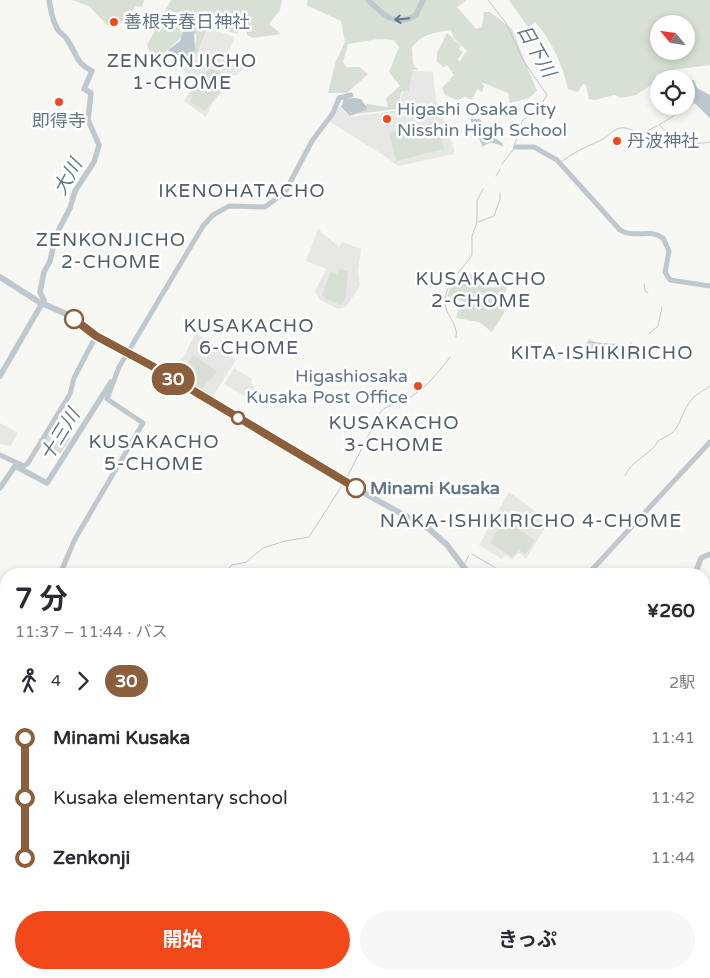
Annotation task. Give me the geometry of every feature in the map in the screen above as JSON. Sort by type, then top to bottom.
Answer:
[{"type":"highway","points":[[0,277],[42,303],[71,316],[96,336],[129,352],[344,482],[429,529],[447,545],[464,568]]},
{"type":"main road","points":[[368,0],[387,18],[402,21],[416,15],[423,0]]},
{"type":"street","points":[[63,568],[75,539],[143,423],[107,399],[119,367],[208,220],[229,206],[259,208],[267,206],[284,192],[312,141],[333,113],[339,98],[351,95]]},
{"type":"street","points":[[516,147],[534,147],[557,160],[620,230],[633,235],[655,234],[662,238],[669,251],[665,272],[670,280],[710,286]]},
{"type":"street","points":[[0,455],[24,466],[28,463],[70,394],[74,378],[96,336]]},
{"type":"street","points":[[594,568],[710,442]]},
{"type":"shaded area","points":[[72,0],[144,0],[142,7],[136,6],[125,23],[107,25],[89,6]]},
{"type":"shaded area","points":[[171,0],[282,0],[280,10],[269,24],[281,34],[253,38],[247,35],[244,14],[236,20],[238,34],[209,26],[197,53],[190,57],[196,41],[196,34],[188,31],[162,55],[150,52],[147,45]]},
{"type":"shaded area","points":[[308,0],[467,0],[457,7],[476,29],[482,27],[484,12],[490,12],[512,29],[537,91],[529,98],[510,103],[508,93],[481,82],[484,86],[482,92],[477,89],[472,100],[465,97],[457,100],[445,95],[442,88],[454,75],[447,65],[444,67],[437,62],[437,53],[447,33],[461,46],[459,49],[463,52],[458,59],[459,62],[467,51],[454,38],[451,30],[424,37],[412,48],[413,64],[418,70],[413,70],[409,91],[401,92],[398,109],[355,114],[364,110],[366,104],[388,107],[386,98],[400,86],[389,72],[399,47],[393,40],[378,39],[348,44],[343,62],[346,67],[359,67],[368,74],[347,93],[328,93],[336,61],[345,42],[341,21],[306,5]]},
{"type":"shaded area","points":[[509,0],[710,0],[710,65],[676,70],[650,70],[650,86],[636,95],[621,98],[614,95],[595,100],[589,99],[586,85],[583,84],[578,92],[568,89],[560,62],[546,36],[535,22],[529,28]]},
{"type":"shaded area","points":[[186,24],[194,29],[195,50],[182,65],[178,66],[168,50],[180,41]]},
{"type":"shaded area","points":[[209,28],[235,37],[228,54],[245,68],[237,75],[230,76],[228,85],[212,104],[206,117],[184,101],[192,87],[197,83],[183,70],[198,51]]},
{"type":"shaded area","points":[[209,68],[228,76],[226,84],[205,111],[190,102],[192,97],[189,94]]},
{"type":"shaded area","name":"Higashi Osaka City Nisshin High School","points":[[413,71],[433,72],[436,101],[454,148],[454,154],[398,166],[329,121],[339,107],[351,117],[399,110],[402,93],[409,91]]},
{"type":"shaded area","points":[[695,83],[697,88],[710,95],[710,118],[695,104]]},
{"type":"shaded area","points":[[344,99],[361,99],[367,108],[350,116],[341,107]]},
{"type":"shaded area","points":[[470,119],[480,119],[486,131],[502,143],[503,147],[491,143],[483,147]]},
{"type":"shaded area","points":[[437,121],[444,149],[396,161],[389,133]]},
{"type":"shaded area","points":[[318,229],[339,247],[342,242],[361,249],[358,271],[360,286],[346,307],[338,309],[319,299],[315,291],[326,269],[306,261]]},
{"type":"shaded area","points":[[339,269],[348,271],[346,295],[342,305],[326,299],[322,294],[331,272],[337,274]]},
{"type":"shaded area","points":[[465,271],[493,288],[501,284],[507,285],[503,303],[504,313],[492,332],[479,322],[456,318],[460,304],[472,308],[467,303],[447,296],[452,284]]},
{"type":"shaded area","points":[[196,333],[236,360],[211,399],[169,374],[185,354]]},
{"type":"shaded area","points":[[589,339],[598,343],[619,344],[617,353],[599,356],[596,360],[589,348],[584,347]]},
{"type":"shaded area","points":[[193,355],[217,371],[201,390],[180,376]]},
{"type":"shaded area","points":[[234,368],[252,379],[251,384],[255,387],[248,398],[224,384]]},
{"type":"shaded area","points":[[0,423],[18,433],[11,446],[0,444]]},
{"type":"shaded area","points":[[53,426],[71,438],[60,454],[42,443]]},
{"type":"shaded area","points":[[509,492],[549,521],[526,559],[519,553],[512,559],[505,555],[502,559],[479,545]]},
{"type":"shaded area","points":[[504,519],[535,540],[525,555],[519,550],[512,557],[490,543]]},
{"type":"waterway","name":"大川","points":[[0,376],[44,300],[40,292],[44,272],[50,261],[56,235],[70,208],[75,191],[94,162],[99,145],[88,120],[91,93],[84,89],[92,71],[82,64],[70,43],[56,27],[49,0]]},
{"type":"waterway","name":"日下川","points":[[488,0],[506,23],[523,60],[547,95],[540,106],[522,121],[513,150],[502,164]]},
{"type":"waterway","points":[[675,115],[659,125],[677,139],[687,143],[710,142]]},
{"type":"waterway","points":[[562,161],[620,128],[640,134],[657,126]]},
{"type":"waterway","name":"日下川","points":[[496,176],[500,169]]},
{"type":"waterway","name":"日下川","points":[[456,337],[455,327],[445,303],[446,295],[452,281],[472,255],[472,236],[477,222],[477,201],[483,189]]},
{"type":"waterway","points":[[478,222],[494,216],[500,199],[500,193]]},
{"type":"waterway","points":[[644,284],[645,291],[648,293]]},
{"type":"waterway","points":[[649,334],[658,326],[662,307]]},
{"type":"waterway","points":[[587,346],[589,342],[626,346],[632,343]]},
{"type":"waterway","name":"日下川","points":[[346,479],[381,411],[402,402],[423,388],[450,357]]},
{"type":"waterway","name":"十三川","points":[[0,488],[15,466],[47,483],[111,382]]},
{"type":"waterway","points":[[625,476],[632,465],[651,450],[659,440],[672,433],[691,400],[710,386]]},
{"type":"waterway","name":"日下川","points":[[229,568],[232,565],[246,562],[263,548],[285,541],[309,537],[343,484]]},
{"type":"waterway","points":[[472,554],[496,568]]},
{"type":"waterway","points":[[697,568],[701,558],[710,554]]},
{"type":"waterway","points":[[465,563],[469,555]]},
{"type":"bus line","name":"30","points":[[74,319],[96,336],[129,352],[343,482],[356,488]]},
{"type":"place","name":"善根寺春日神社","points":[[114,22]]},
{"type":"place","name":"即得寺","points":[[59,102]]},
{"type":"place","name":"Higashi Osaka City Nisshin High School","points":[[387,119]]},
{"type":"place","name":"丹波神社","points":[[617,141]]},
{"type":"place","name":"Higashiosaka Kusaka Post Office","points":[[418,386]]},
{"type":"place","name":"Minami Kusaka","points":[[356,488]]},
{"type":"district","name":"ZENKONJICHO 1-CHOME","points":[[182,72]]},
{"type":"district","name":"IKENOHATACHO","points":[[242,191]]},
{"type":"district","name":"ZENKONJICHO 2-CHOME","points":[[111,251]]},
{"type":"district","name":"KUSAKACHO 2-CHOME","points":[[481,290]]},
{"type":"district","name":"KUSAKACHO 6-CHOME","points":[[249,337]]},
{"type":"district","name":"KITA-ISHIKIRICHO","points":[[602,353]]},
{"type":"district","name":"KUSAKACHO 3-CHOME","points":[[394,434]]},
{"type":"district","name":"KUSAKACHO 5-CHOME","points":[[154,453]]},
{"type":"district","name":"NAKA-ISHIKIRICHO 4-CHOME","points":[[531,521]]}]
